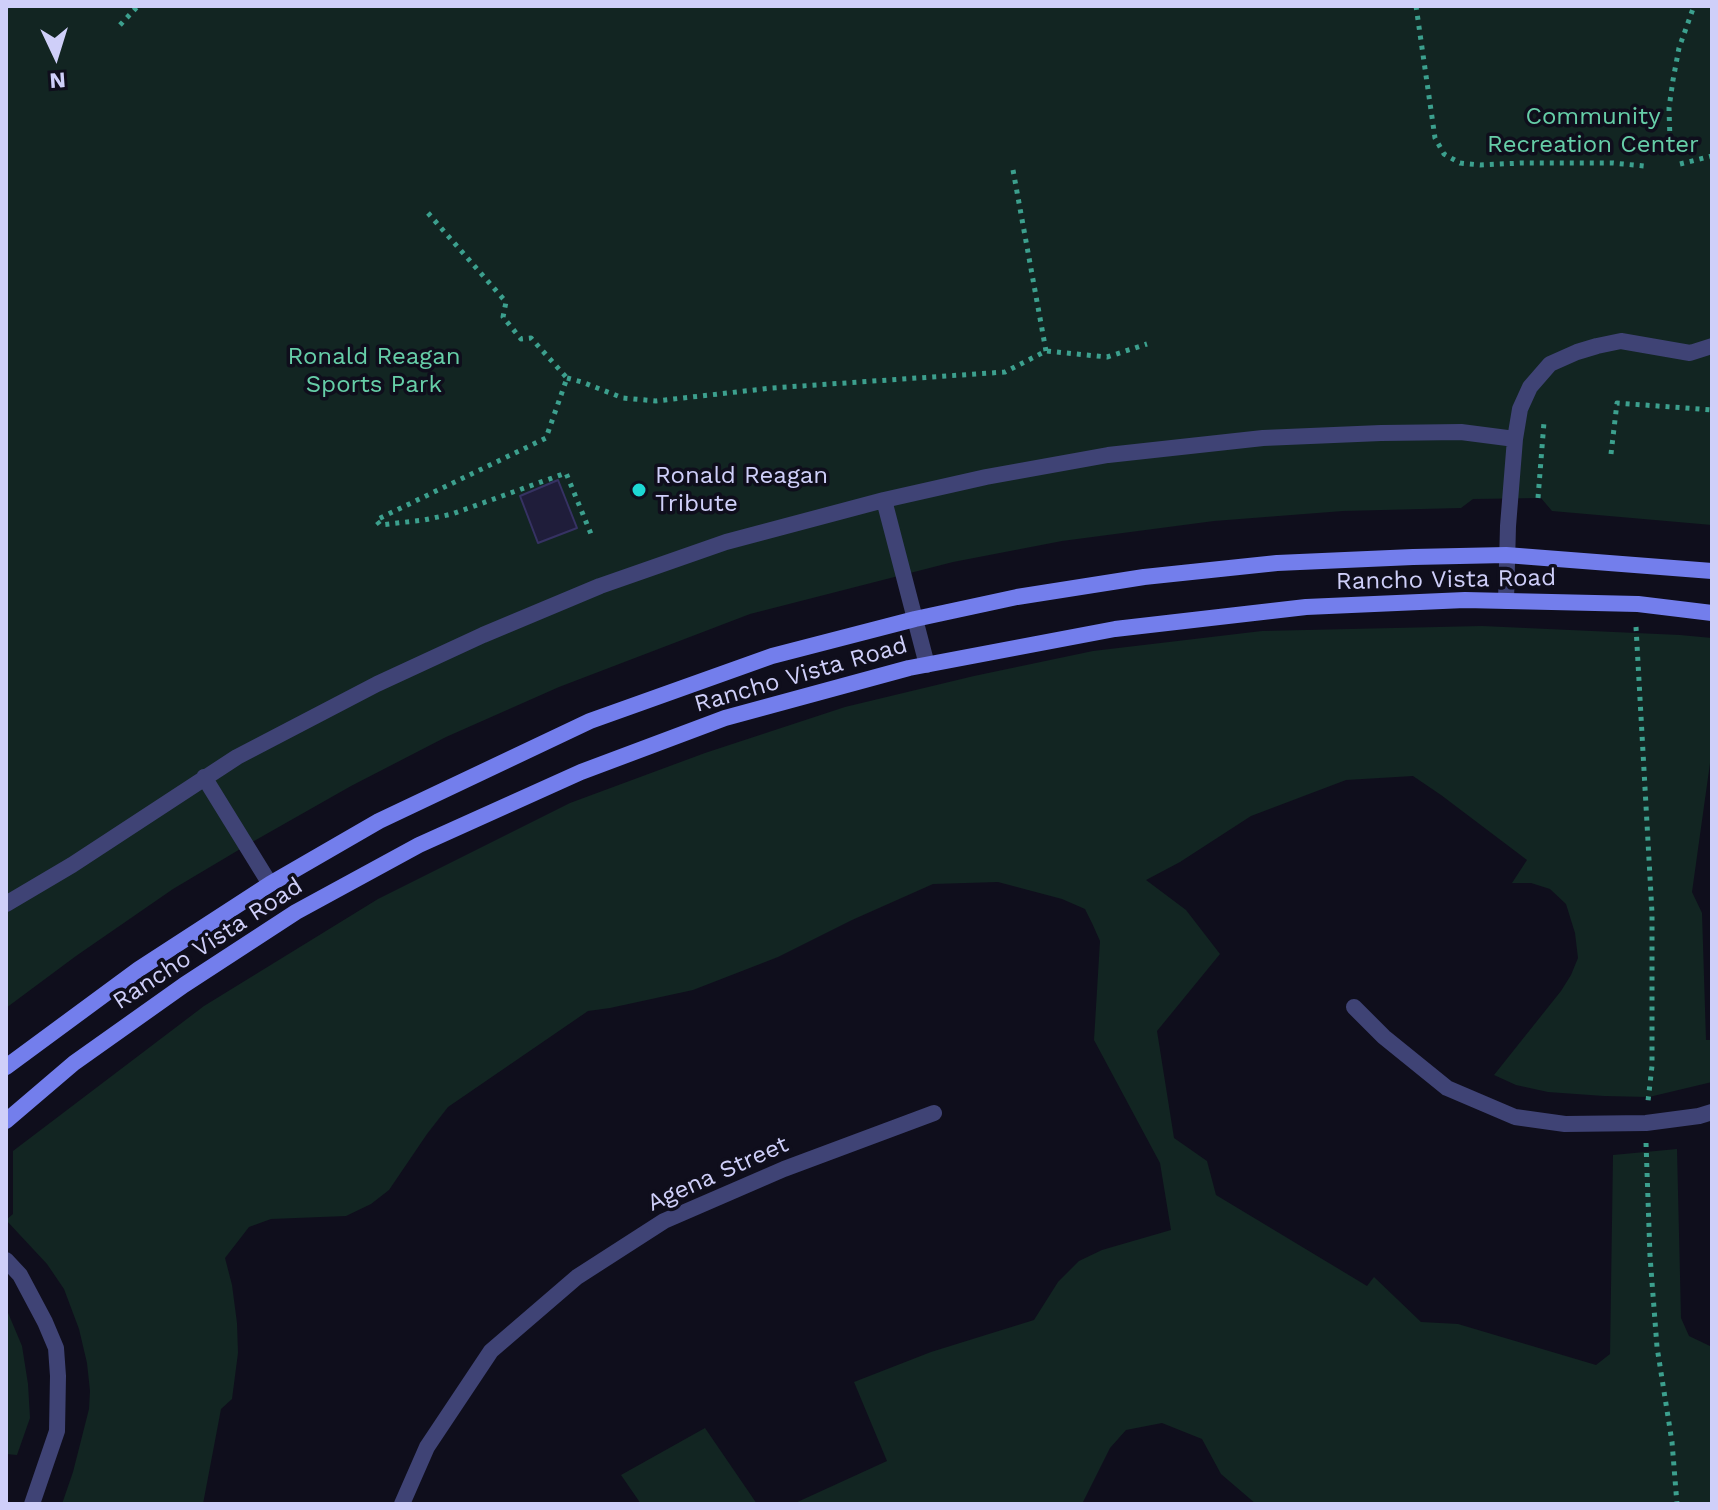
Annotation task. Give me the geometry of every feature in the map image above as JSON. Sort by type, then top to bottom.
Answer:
[{"type":"main road","name":"Rancho Vista Road","points":[[6,1067],[139,969],[270,884],[379,821],[590,721],[772,656],[915,619],[1017,597],[1144,577],[1277,563],[1506,555],[1712,571]]},
{"type":"main road","name":"Rancho Vista Road","points":[[6,1121],[74,1063],[184,985],[296,912],[419,845],[581,772],[725,718],[927,665],[1115,629],[1306,607],[1465,600],[1638,604],[1712,613]]},
{"type":"street","points":[[1506,601],[1506,555],[1515,439],[1520,409],[1530,387],[1550,364],[1577,352],[1621,341],[1690,353],[1712,346]]},
{"type":"street","points":[[6,904],[72,865],[237,757],[377,684],[585,592],[726,542],[884,500],[986,477],[1108,455],[1263,438],[1442,432],[1515,439]]},
{"type":"street","points":[[884,500],[927,665]]},
{"type":"street","points":[[204,777],[270,884]]},
{"type":"street","points":[[1354,1007],[1384,1037],[1447,1088],[1515,1117],[1565,1124],[1646,1123],[1712,1112]]},
{"type":"street","name":"Agena Street","points":[[402,1504],[427,1447],[491,1351],[577,1277],[664,1221],[784,1169],[934,1113]]},
{"type":"street","points":[[6,1260],[20,1275],[56,1348],[57,1431],[32,1504]]},
{"type":"path","points":[[120,25],[138,6]]},
{"type":"path","points":[[1416,6],[1435,138],[1444,154],[1460,163],[1480,165],[1598,163],[1644,166]]},
{"type":"path","points":[[1670,141],[1669,108],[1673,80],[1679,48],[1694,6]]},
{"type":"path","points":[[1680,164],[1712,156]]},
{"type":"path","points":[[1013,170],[1046,351]]},
{"type":"path","points":[[428,213],[506,302],[503,317],[521,339],[531,338],[567,378],[623,398],[656,401],[772,388],[1005,372],[1046,351],[1107,357],[1147,344]]},
{"type":"path","points":[[567,378],[546,438],[376,520],[380,525],[452,514],[566,473],[591,534]]},
{"type":"path","points":[[1611,454],[1617,403],[1712,410]]},
{"type":"path","points":[[1538,498],[1544,421]]},
{"type":"path","points":[[1636,627],[1652,913],[1652,1066],[1646,1123],[1650,1256],[1657,1347],[1672,1442],[1677,1504]]},
{"type":"green space","name":"Ronald Reagan Sports Park","points":[[6,6],[1712,6],[1712,525],[1552,511],[1541,498],[1473,499],[1461,508],[1343,511],[1214,521],[1062,541],[953,562],[750,614],[559,687],[446,737],[351,786],[173,889],[6,1008]]},
{"type":"green space","points":[[1482,626],[1712,638],[1712,749],[1692,892],[1702,913],[1706,1040],[1712,1040],[1712,1082],[1649,1097],[1604,1096],[1548,1092],[1516,1085],[1494,1075],[1571,975],[1578,958],[1575,933],[1566,904],[1550,889],[1531,883],[1512,883],[1527,860],[1413,776],[1346,780],[1251,816],[1146,880],[1186,910],[1220,954],[1157,1031],[1174,1138],[1207,1161],[1216,1195],[1367,1286],[1374,1277],[1421,1322],[1458,1324],[1596,1365],[1610,1354],[1613,1155],[1677,1149],[1681,1318],[1689,1336],[1712,1347],[1712,1504],[1256,1504],[1221,1474],[1202,1439],[1162,1423],[1126,1430],[1110,1448],[1082,1504],[793,1504],[887,1461],[854,1382],[931,1352],[1034,1320],[1058,1282],[1079,1261],[1102,1250],[1171,1230],[1160,1163],[1094,1040],[1100,941],[1092,923],[1085,909],[1062,899],[998,882],[933,884],[778,957],[693,990],[588,1011],[448,1107],[389,1190],[371,1204],[346,1216],[271,1219],[249,1227],[225,1258],[232,1285],[238,1353],[232,1399],[221,1409],[203,1504],[62,1504],[89,1409],[87,1363],[79,1329],[64,1289],[47,1264],[6,1220],[13,1214],[13,1151],[204,1006],[378,899],[570,803],[705,753],[845,707],[1093,651],[1262,631]]},
{"type":"green space","points":[[6,1308],[22,1346],[28,1384],[30,1418],[17,1455],[6,1454]]},
{"type":"green space","points":[[705,1428],[757,1504],[641,1504],[621,1475]]},
{"type":"building","points":[[558,480],[577,528],[538,543],[520,496]]},
{"type":"place","name":"Ronald Reagan Tribute","points":[[639,490]]},
{"type":"park label","name":"Community Recreation Center","points":[[1593,131]]}]
